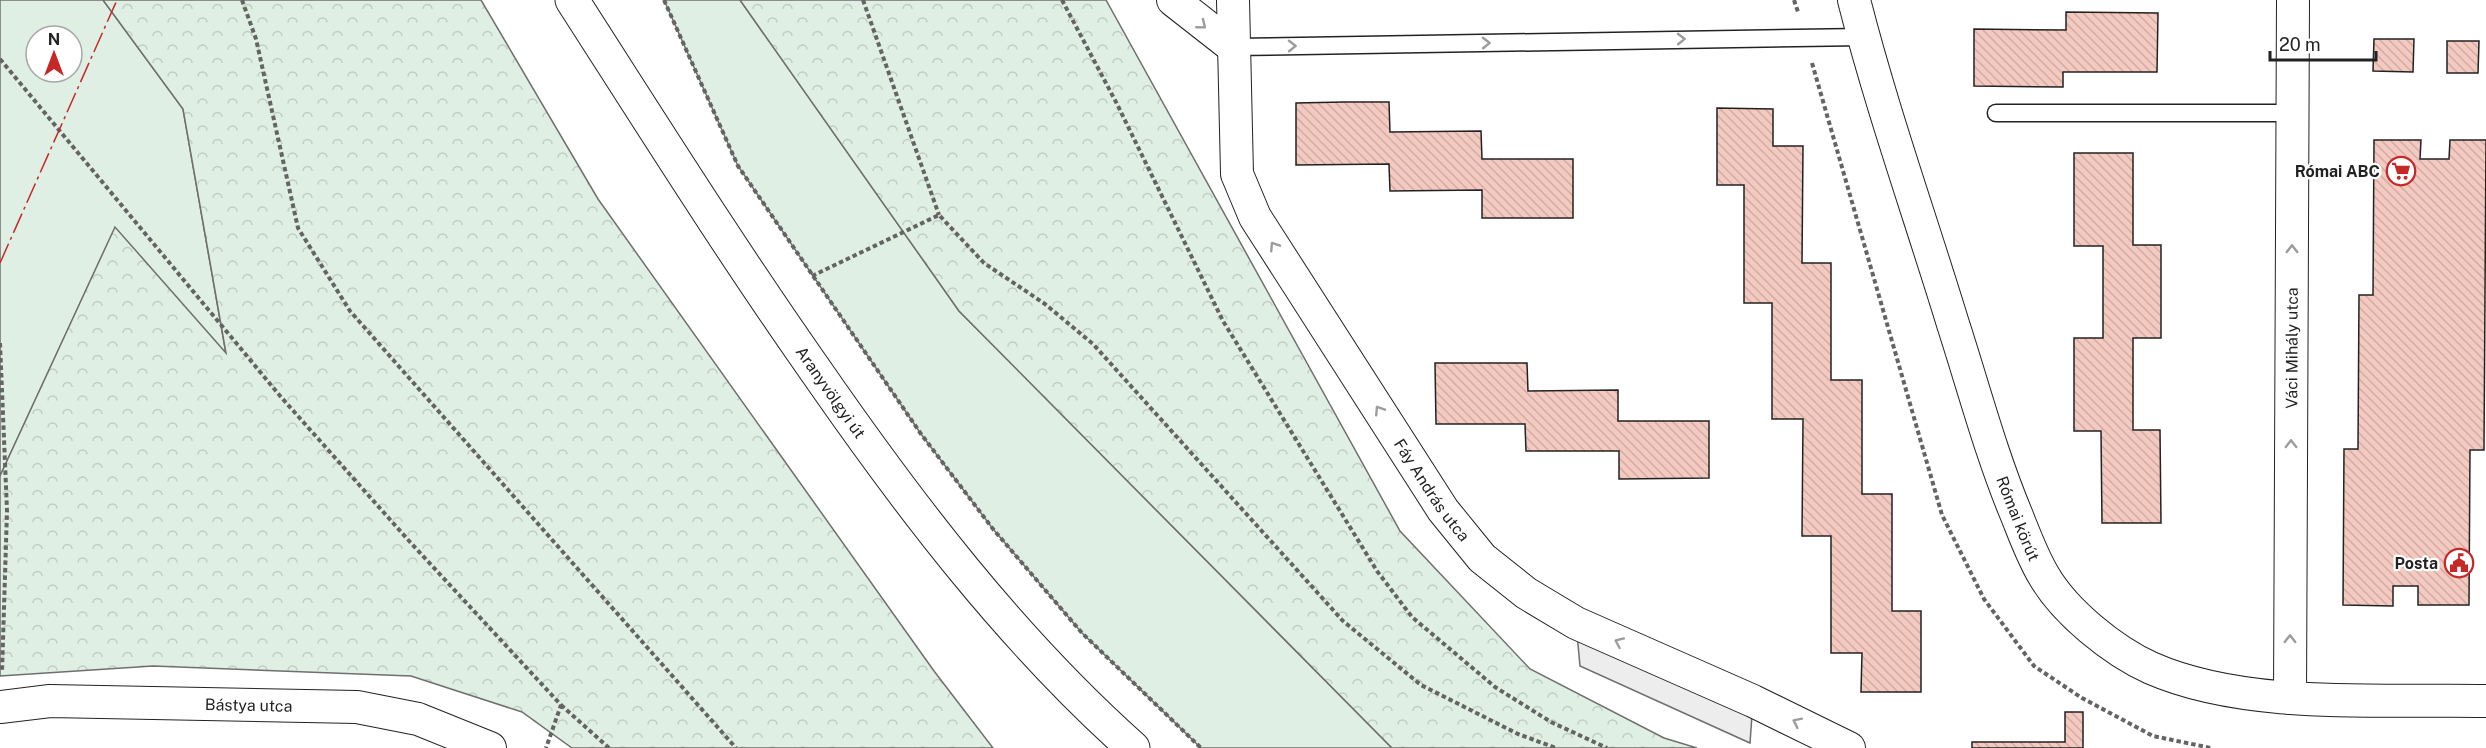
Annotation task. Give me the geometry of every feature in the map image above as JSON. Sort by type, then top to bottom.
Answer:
[{"type":"street","name":"Aranyvölgyi út","points":[[572,0],[743,267],[879,463],[960,567],[1094,714],[1133,748]]},
{"type":"street","points":[[1173,0],[1233,47]]},
{"type":"street","name":"Fáy András utca","points":[[1233,0],[1237,174],[1255,217],[1443,510],[1482,558],[1526,593],[1576,623],[1753,701],[1850,748]]},
{"type":"street","name":"Római körút","points":[[1854,0],[1883,109],[1997,468],[2044,578],[2069,607],[2107,642],[2150,667],[2188,681],[2225,690],[2290,698],[2486,701]]},
{"type":"street","name":"Váci Mihály utca","points":[[2290,698],[2293,0]]},
{"type":"street","name":"Bástya utca","points":[[1,706],[50,701],[357,706],[418,720],[490,748]]},
{"type":"street","points":[[1094,714],[1116,748]]},
{"type":"lane","points":[[1233,47],[1864,37]]},
{"type":"lane","points":[[1996,113],[2292,113]]},
{"type":"path","points":[[242,0],[256,39],[298,228],[350,311],[736,748]]},
{"type":"path","points":[[664,0],[738,166],[921,434],[993,529],[1082,633],[1201,748]]},
{"type":"path","points":[[863,0],[939,215],[984,263],[1045,304],[1093,344],[1343,621],[1421,685],[1518,734],[1556,748]]},
{"type":"path","points":[[1062,0],[1117,104],[1222,321],[1377,571],[1412,617],[1496,687],[1551,722],[1608,748]]},
{"type":"path","points":[[0,59],[281,397],[410,542],[561,705],[609,748]]},
{"type":"path","points":[[812,276],[939,215]]},
{"type":"path","points":[[0,343],[7,511],[1,706]]},
{"type":"path","points":[[546,748],[561,705]]},
{"type":"green space","points":[[0,0],[103,0],[183,109],[226,354],[115,228],[0,476]]},
{"type":"green space","points":[[103,0],[481,0],[598,199],[934,671],[993,748],[572,748],[522,712],[411,676],[153,666],[0,676],[0,476],[115,227],[226,353],[183,109]]},
{"type":"green space","points":[[664,0],[740,0],[959,311],[1392,748],[1201,748],[1082,633],[993,529],[921,434],[738,166]]},
{"type":"green space","points":[[740,0],[1106,0],[1400,531],[1530,669],[1664,738],[1697,748],[1392,748],[959,311]]},
{"type":"shaded area","points":[[1576,623],[1753,701],[1750,743],[1580,666]]},
{"type":"building","points":[[2066,12],[2158,13],[2157,72],[2063,72],[2063,87],[1974,86],[1974,29],[2066,30]]},
{"type":"building","points":[[2374,39],[2414,39],[2413,72],[2373,71]]},
{"type":"building","points":[[2447,41],[2479,41],[2478,73],[2447,73]]},
{"type":"building","points":[[1389,102],[1390,132],[1481,131],[1482,159],[1573,159],[1573,218],[1482,218],[1482,190],[1390,191],[1389,164],[1296,165],[1296,103]]},
{"type":"building","points":[[1717,108],[1773,109],[1773,146],[1803,146],[1802,263],[1831,263],[1831,380],[1862,380],[1862,494],[1892,494],[1892,611],[1921,611],[1921,692],[1861,692],[1862,653],[1831,653],[1831,536],[1802,536],[1803,419],[1772,419],[1772,303],[1744,303],[1744,185],[1717,185]]},
{"type":"building","points":[[2374,140],[2421,140],[2420,159],[2449,159],[2450,140],[2486,140],[2484,450],[2470,450],[2469,605],[2418,605],[2418,586],[2393,586],[2393,606],[2343,605],[2344,449],[2358,449],[2359,295],[2373,295]]},
{"type":"building","points":[[2074,153],[2133,153],[2133,245],[2161,245],[2161,338],[2133,338],[2133,430],[2160,430],[2161,523],[2102,523],[2101,431],[2074,431],[2074,338],[2103,338],[2103,246],[2074,246]]},
{"type":"building","points":[[1435,363],[1527,363],[1528,391],[1618,390],[1618,421],[1709,421],[1709,478],[1619,479],[1619,451],[1526,451],[1525,424],[1436,424]]},
{"type":"building","points":[[2065,712],[2083,712],[2083,748],[1972,748],[1972,742],[2065,742]]},
{"type":"power","points":[[0,263],[117,0]]},
{"type":"place","name":"Római ABC","points":[[2401,171]]},
{"type":"place","name":"Posta","points":[[2459,563]]}]
